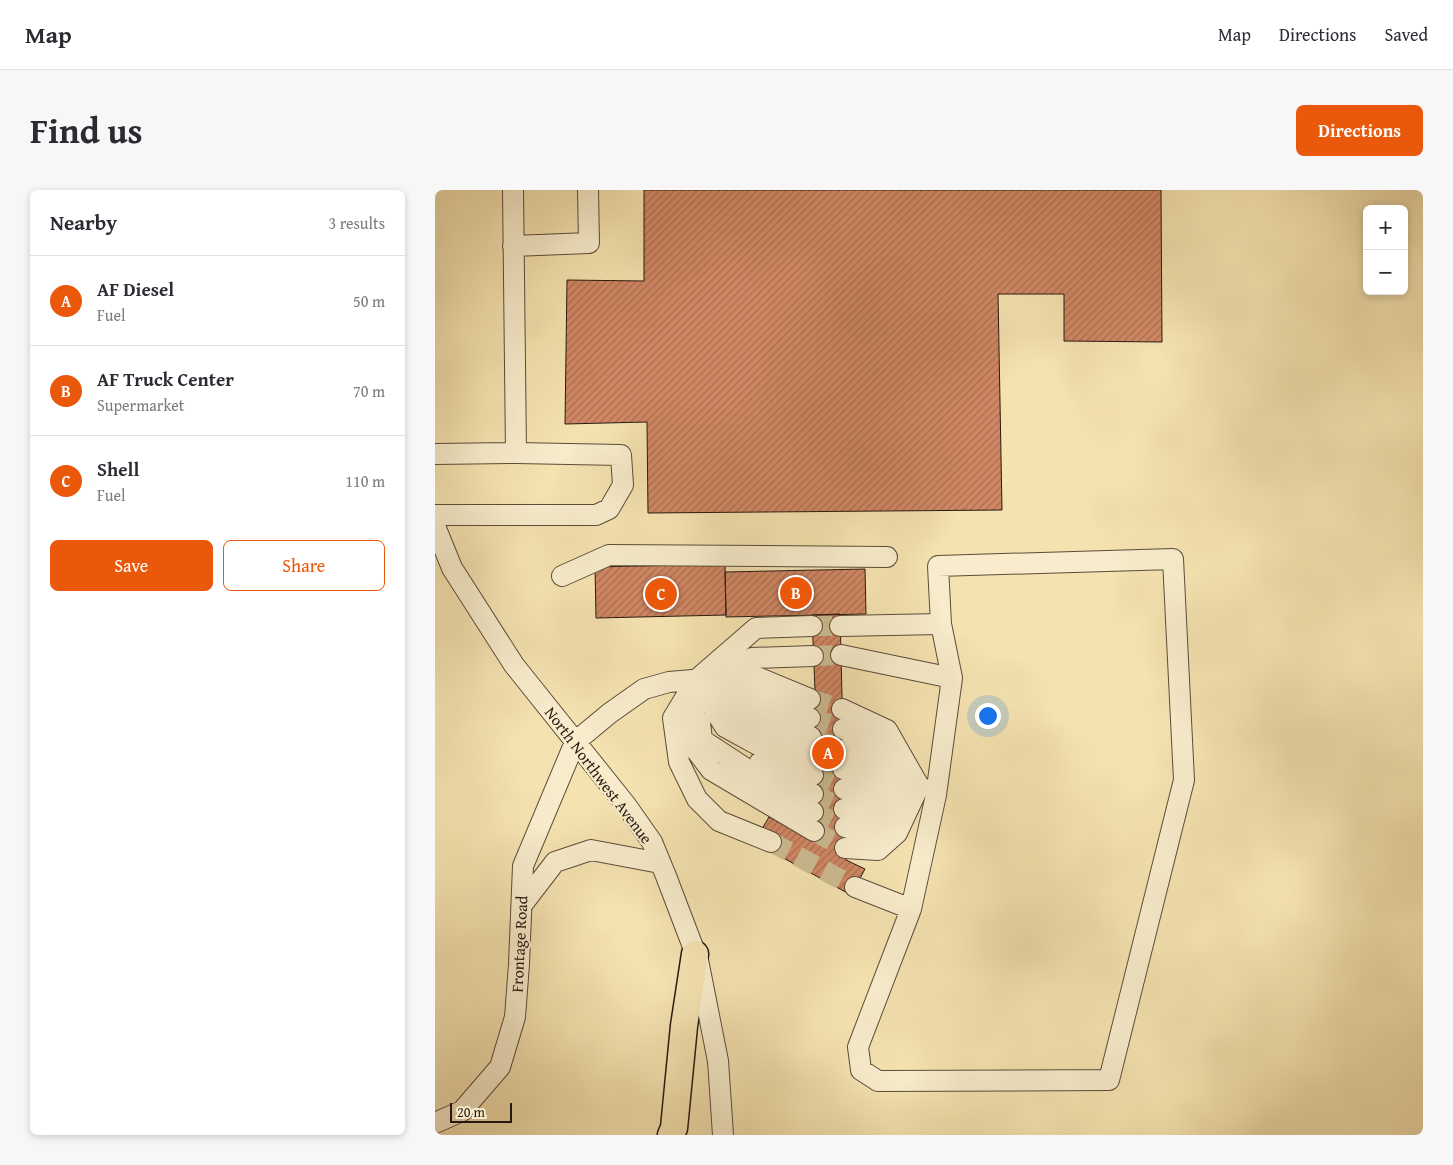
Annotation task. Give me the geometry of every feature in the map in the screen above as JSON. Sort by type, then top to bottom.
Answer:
[{"type":"main road","points":[[671,1135],[674,1128],[684,1026],[695,954]]},
{"type":"street","points":[[513,190],[516,453]]},
{"type":"street","points":[[513,246],[589,243],[588,190]]},
{"type":"street","points":[[435,454],[621,455],[623,485],[609,509],[596,515],[435,515]]},
{"type":"street","name":"North Northwest Avenue","points":[[435,526],[452,568],[509,657],[626,805],[652,842],[698,960],[718,1061],[723,1135]]},
{"type":"street","points":[[562,576],[609,555],[887,557]]},
{"type":"street","points":[[1173,559],[1184,780],[1109,1080],[878,1081],[861,1070],[858,1047],[911,909],[928,790],[951,678],[941,624],[938,566],[1173,559]]},
{"type":"street","points":[[840,626],[941,624]]},
{"type":"street","points":[[771,842],[719,821],[697,799],[679,762],[673,718],[696,680],[756,628],[812,626]]},
{"type":"street","points":[[696,680],[752,658],[813,656]]},
{"type":"street","points":[[841,656],[951,678]]},
{"type":"street","points":[[575,742],[610,713],[644,690],[669,682],[752,675],[812,765]]},
{"type":"street","points":[[696,680],[750,706],[812,765]]},
{"type":"street","points":[[696,680],[725,727],[812,765]]},
{"type":"street","points":[[696,680],[702,740],[812,765]]},
{"type":"street","points":[[842,709],[887,730],[928,790]]},
{"type":"street","points":[[843,729],[877,745],[928,790]]},
{"type":"street","name":"Frontage Road","points":[[435,1123],[462,1111],[500,1067],[515,1017],[523,866],[575,742]]},
{"type":"street","points":[[843,759],[869,761],[928,790]]},
{"type":"street","points":[[844,789],[871,796],[928,790]]},
{"type":"street","points":[[845,818],[870,816],[928,790]]},
{"type":"street","points":[[845,848],[878,850],[897,833],[928,790]]},
{"type":"street","points":[[521,904],[555,862],[591,850],[661,862]]},
{"type":"street","points":[[855,887],[911,909]]},
{"type":"building","points":[[644,190],[1161,190],[1162,342],[1064,341],[1064,294],[998,294],[1002,510],[648,513],[647,422],[565,424],[567,280],[644,281]]},
{"type":"building","points":[[725,564],[726,615],[596,618],[595,567]]},
{"type":"building","points":[[865,569],[866,614],[726,617],[725,572]]},
{"type":"building","points":[[840,614],[846,860],[865,869],[851,895],[767,849],[762,829],[769,817],[810,839],[807,745],[815,691],[812,615]]},
{"type":"tunnel","points":[[812,626],[840,626]]},
{"type":"tunnel","points":[[813,656],[841,655]]},
{"type":"tunnel","points":[[810,699],[842,709]]},
{"type":"tunnel","points":[[810,718],[843,729]]},
{"type":"tunnel","points":[[811,737],[843,750]]},
{"type":"tunnel","points":[[812,756],[843,769]]},
{"type":"tunnel","points":[[813,775],[844,789]]},
{"type":"tunnel","points":[[813,794],[844,809]]},
{"type":"tunnel","points":[[813,812],[845,827]]},
{"type":"tunnel","points":[[814,831],[845,848]]},
{"type":"tunnel","points":[[771,842],[855,887]]},
{"type":"place","name":"AF Truck Center","points":[[796,593]]},
{"type":"place","name":"Shell","points":[[661,594]]},
{"type":"place","name":"AF Diesel","points":[[828,753]]}]
